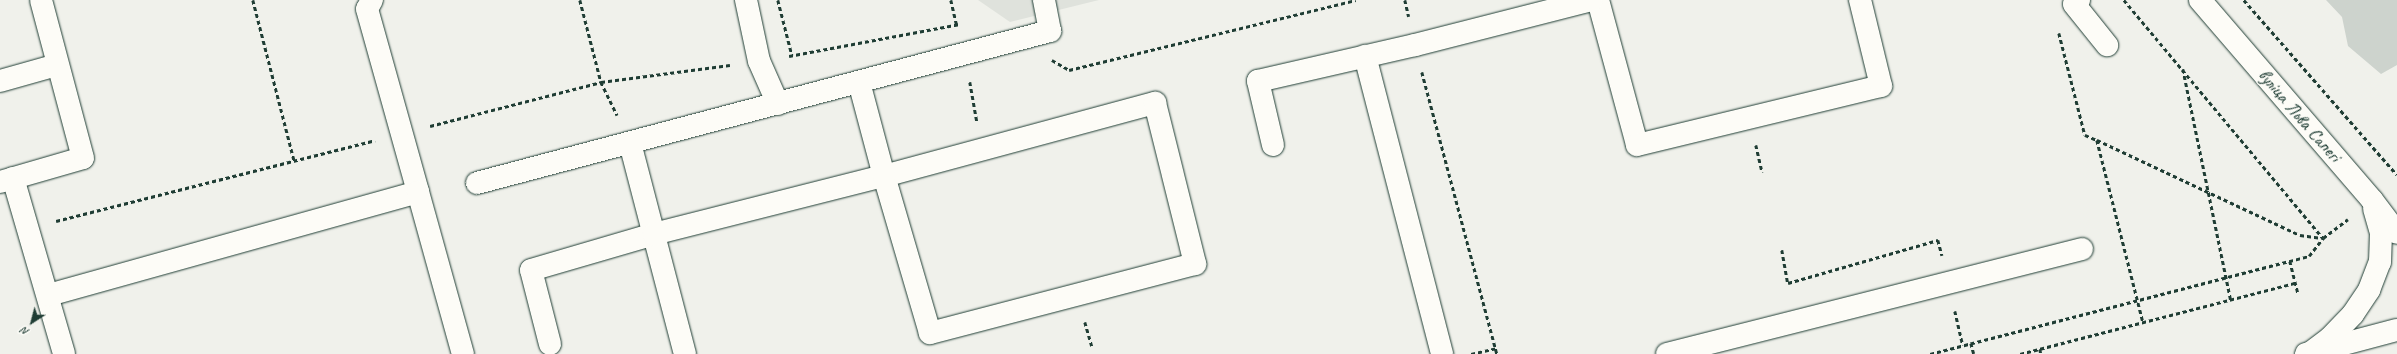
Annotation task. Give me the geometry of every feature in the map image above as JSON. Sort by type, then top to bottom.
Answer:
[{"type":"street","points":[[41,0],[57,65],[83,158],[7,180],[28,228],[49,295],[64,354]]},
{"type":"street","points":[[372,0],[368,9],[463,354]]},
{"type":"street","points":[[746,0],[759,61],[778,104]]},
{"type":"street","points":[[477,183],[1050,31],[1044,0]]},
{"type":"street","points":[[1273,145],[1258,81],[1415,45],[1591,0]]},
{"type":"street","points":[[1598,0],[1636,144],[1881,86],[1860,0]]},
{"type":"street","points":[[2079,0],[2074,4],[2107,45]]},
{"type":"street","name":"вуліца Льва Сапегі","points":[[2200,0],[2372,200],[2397,233]]},
{"type":"street","points":[[1366,56],[1442,354]]},
{"type":"street","points":[[0,81],[57,65]]},
{"type":"street","points":[[550,344],[531,270],[654,234],[884,176],[1155,103],[1195,264],[930,333],[884,176],[859,82]]},
{"type":"street","points":[[630,143],[686,354]]},
{"type":"street","points":[[49,295],[418,192]]},
{"type":"street","points":[[2308,353],[2330,338],[2353,314],[2369,290],[2380,262],[2381,240],[2372,200]]},
{"type":"street","points":[[1667,354],[2082,249]]},
{"type":"street","points":[[2308,353],[2397,330]]},
{"type":"path","points":[[253,0],[294,160]]},
{"type":"path","points":[[580,0],[601,82],[630,143]]},
{"type":"path","points":[[778,0],[792,55]]},
{"type":"path","points":[[1018,40],[1069,70],[1356,0]]},
{"type":"path","points":[[1405,0],[1415,45],[1497,354]]},
{"type":"path","points":[[2124,0],[2323,238]]},
{"type":"path","points":[[2244,0],[2397,175]]},
{"type":"path","points":[[28,228],[601,82],[759,61],[957,23],[964,25]]},
{"type":"path","points":[[2058,30],[2085,135],[2300,235],[2323,238]]},
{"type":"path","points":[[2182,68],[2231,300]]},
{"type":"path","points":[[2097,140],[2143,322]]},
{"type":"path","points":[[1930,354],[2309,256],[2323,238],[2352,215]]},
{"type":"path","points":[[1782,250],[1788,283],[1938,240]]},
{"type":"path","points":[[2290,261],[2298,293]]},
{"type":"path","points":[[2020,354],[2295,283]]},
{"type":"path","points":[[1971,343],[1974,354]]},
{"type":"path","points":[[1469,354],[1496,348]]},
{"type":"path","points":[[2040,349],[2041,354]]},
{"type":"shaded area","points":[[978,0],[1099,0],[1010,22]]},
{"type":"shaded area","points":[[2326,0],[2397,0],[2397,65],[2381,74],[2348,46],[2342,17]]}]
